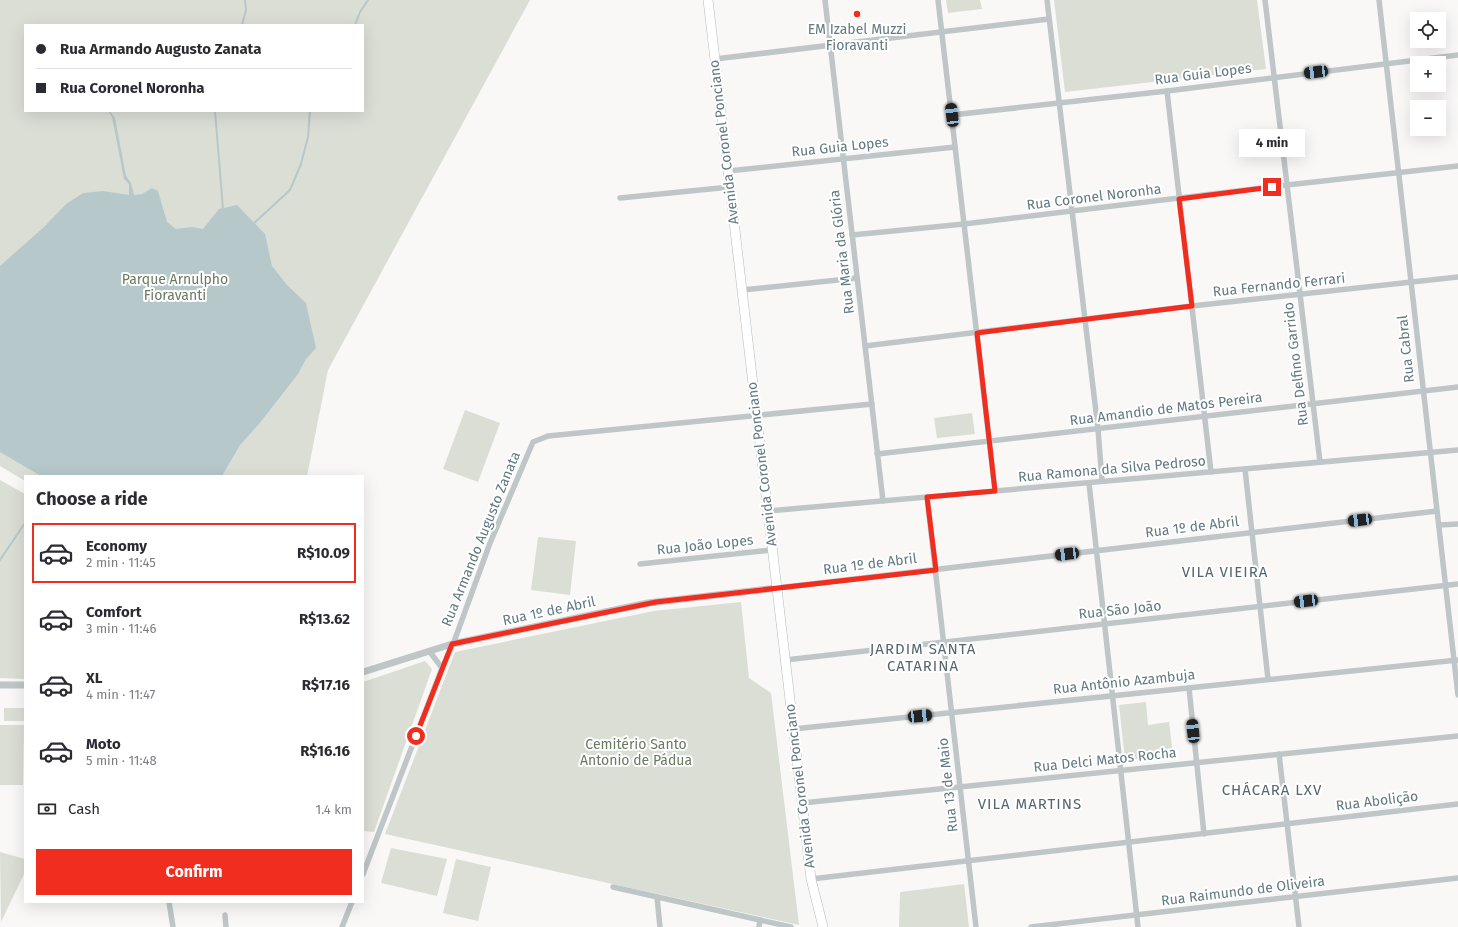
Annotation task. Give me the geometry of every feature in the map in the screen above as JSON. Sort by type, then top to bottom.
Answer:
[{"type":"main road","name":"Avenida Coronel Ponciano","points":[[708,0],[811,879],[824,927]]},
{"type":"street","name":"Rua Maria da Glória","points":[[825,0],[883,501]]},
{"type":"street","points":[[938,0],[995,491]]},
{"type":"street","points":[[1047,0],[1098,429],[1102,481]]},
{"type":"street","name":"Rua Delfino Garrido","points":[[1265,0],[1320,462]]},
{"type":"street","name":"Rua Cabral","points":[[1379,0],[1430,453],[1456,660],[1458,695]]},
{"type":"street","points":[[715,59],[830,44],[1049,19]]},
{"type":"street","name":"Rua Guia Lopes","points":[[952,115],[1167,91],[1458,55]]},
{"type":"street","points":[[1167,91],[1211,472]]},
{"type":"street","name":"Rua Guia Lopes","points":[[728,171],[955,147]]},
{"type":"street","name":"Rua Coronel Noronha","points":[[852,235],[1072,212],[1287,185],[1458,166]]},
{"type":"street","points":[[620,198],[730,187]]},
{"type":"street","name":"Rua Fernando Ferrari","points":[[865,346],[1192,306],[1458,277]]},
{"type":"street","points":[[742,290],[857,278]]},
{"type":"street","name":"Rua Amandio de Matos Pereira","points":[[877,454],[1458,387]]},
{"type":"street","name":"Rua Armando Augusto Zanata","points":[[364,871],[492,539],[533,442],[548,436],[757,414],[872,404]]},
{"type":"street","name":"Rua Ramona da Silva Pedroso","points":[[768,511],[1458,450]]},
{"type":"street","points":[[1245,469],[1268,680]]},
{"type":"street","points":[[1089,483],[1138,927]]},
{"type":"street","name":"Rua 13 de Maio","points":[[927,497],[976,927]]},
{"type":"street","name":"Rua 1º de Abril","points":[[364,672],[452,644],[648,603],[1437,511]]},
{"type":"street","points":[[1439,526],[1458,524]]},
{"type":"street","name":"Rua João Lopes","points":[[640,564],[772,550]]},
{"type":"street","name":"Rua São João","points":[[785,660],[1458,584]]},
{"type":"street","points":[[430,652],[442,668]]},
{"type":"street","name":"Rua Antônio Azambuja","points":[[793,729],[1456,660]]},
{"type":"street","points":[[0,685],[24,685]]},
{"type":"street","points":[[1189,688],[1204,834]]},
{"type":"street","name":"Rua Delci Matos Rocha","points":[[802,803],[1458,736]]},
{"type":"street","points":[[1280,754],[1299,927]]},
{"type":"street","name":"Rua Abolição","points":[[811,879],[1458,804]]},
{"type":"street","name":"Rua Raimundo de Oliveira","points":[[1031,927],[1458,878]]},
{"type":"street","points":[[613,888],[791,927]]},
{"type":"street","points":[[657,897],[660,927]]},
{"type":"street","points":[[169,903],[173,927]]},
{"type":"street","points":[[342,927],[352,903]]},
{"type":"street","points":[[225,915],[226,927]]},
{"type":"street","points":[[759,927],[760,920]]},
{"type":"green space","name":"Parque Arnulpho Fioravanti","points":[[0,0],[530,0],[328,370],[307,475],[24,475],[24,480],[0,466]]},
{"type":"green space","points":[[946,0],[980,0],[982,9],[948,13]]},
{"type":"green space","points":[[1054,0],[1257,0],[1266,69],[1065,92]]},
{"type":"green space","points":[[465,410],[500,423],[478,482],[443,469]]},
{"type":"green space","points":[[972,413],[975,434],[937,438],[934,418]]},
{"type":"green space","points":[[0,480],[24,493],[24,679],[0,678]]},
{"type":"green space","points":[[538,537],[576,541],[570,595],[531,590]]},
{"type":"green space","name":"Cemitério Santo Antonio de Pádua","points":[[741,602],[749,678],[771,693],[799,925],[385,834],[455,652],[654,611]]},
{"type":"green space","points":[[425,661],[432,669],[374,832],[364,831],[364,682]]},
{"type":"green space","points":[[1146,702],[1148,725],[1169,722],[1173,755],[1125,760],[1119,705]]},
{"type":"green space","points":[[4,708],[24,708],[24,721],[4,721]]},
{"type":"green space","points":[[0,725],[24,725],[23,785],[0,785]]},
{"type":"green space","points":[[391,848],[447,859],[437,896],[381,883]]},
{"type":"green space","points":[[0,852],[24,859],[24,874],[1,922]]},
{"type":"green space","points":[[456,859],[491,867],[478,921],[443,913]]},
{"type":"green space","points":[[964,884],[969,927],[899,927],[901,892]]},
{"type":"shaded area","points":[[109,112],[111,112],[115,118],[126,176],[131,183],[134,195],[142,194],[152,188],[158,191],[167,222],[176,229],[192,227],[203,229],[219,209],[237,205],[265,234],[272,266],[287,285],[306,303],[316,348],[306,359],[298,374],[259,424],[240,445],[223,475],[39,475],[0,452],[0,266],[44,227],[66,204],[83,193],[103,191],[129,195],[129,184],[124,179],[112,117]]},
{"type":"waterway","points":[[242,24],[246,10],[245,0]]},
{"type":"waterway","points":[[355,24],[360,12],[368,0]]},
{"type":"waterway","points":[[215,112],[223,209]]},
{"type":"waterway","points":[[253,224],[290,190],[301,164],[308,137],[310,112]]},
{"type":"waterway","points":[[0,560],[24,524]]},
{"type":"place","name":"EM Izabel Muzzi Fioravanti","points":[[857,14]]},
{"type":"district","name":"VILA VIEIRA","points":[[1225,572]]},
{"type":"district","name":"JARDIM SANTA CATARINA","points":[[923,658]]},
{"type":"district","name":"CHÁCARA LXV","points":[[1272,790]]},
{"type":"district","name":"VILA MARTINS","points":[[1030,804]]},
{"type":"route","points":[[416,736],[452,644],[648,603],[936,570],[927,497],[995,491],[977,333],[1192,306],[1179,199],[1272,187]]}]
